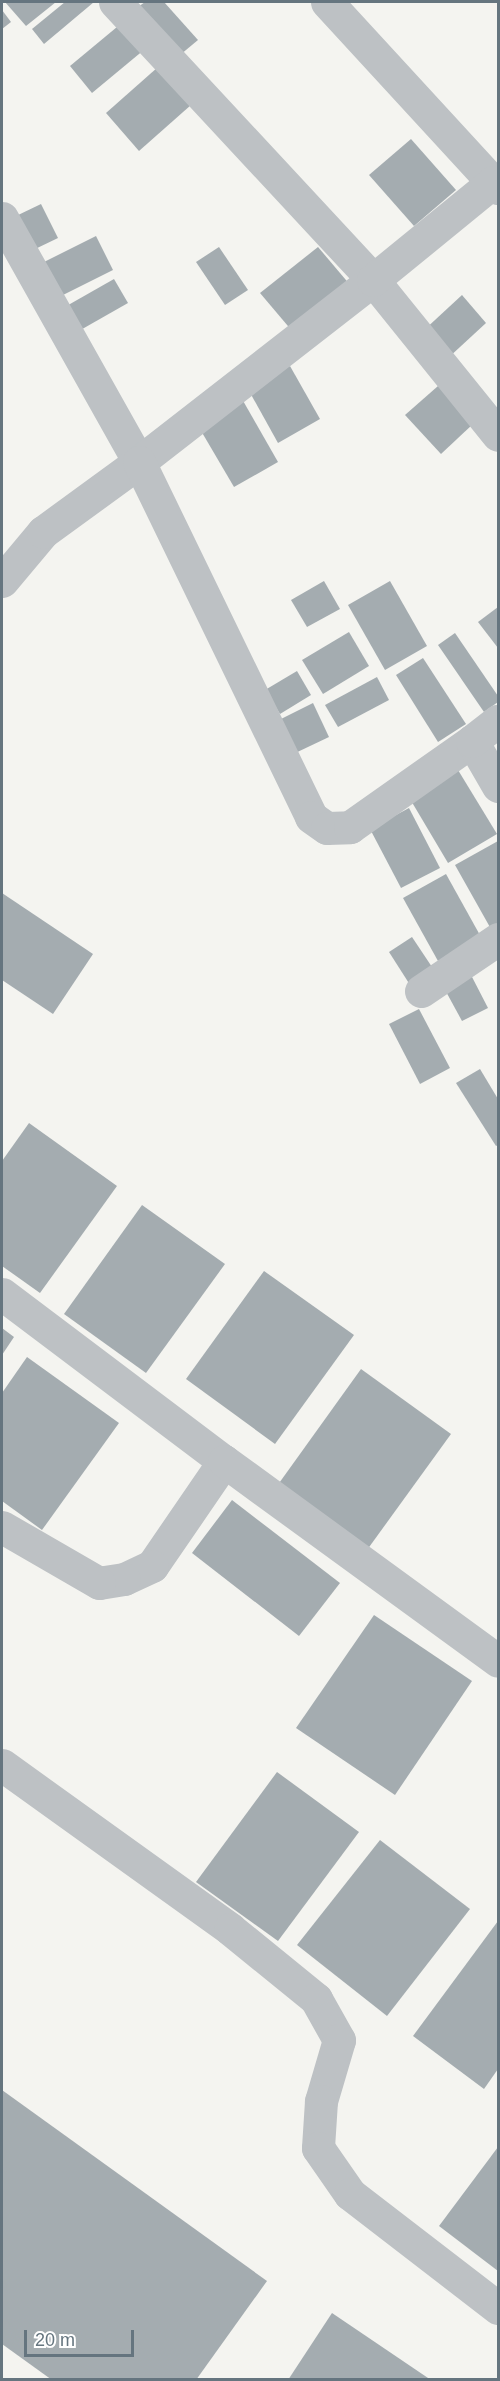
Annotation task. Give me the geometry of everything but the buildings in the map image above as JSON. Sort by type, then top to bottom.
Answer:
[{"type":"street","points":[[115,2],[373,280],[498,435]]},
{"type":"street","points":[[2,581],[43,532],[109,485],[496,185],[327,2]]},
{"type":"street","points":[[2,218],[139,462],[310,817],[327,828],[350,828],[498,721]]},
{"type":"street","points":[[472,741],[498,786]]},
{"type":"street","points":[[422,991],[498,939]]},
{"type":"street","points":[[2,1294],[224,1461],[498,1661]]},
{"type":"street","points":[[2,1527],[99,1583],[124,1579],[152,1566],[224,1461]]},
{"type":"street","points":[[2,1765],[230,1929],[316,1999],[339,2040],[321,2101],[318,2148],[350,2194],[498,2308]]}]
